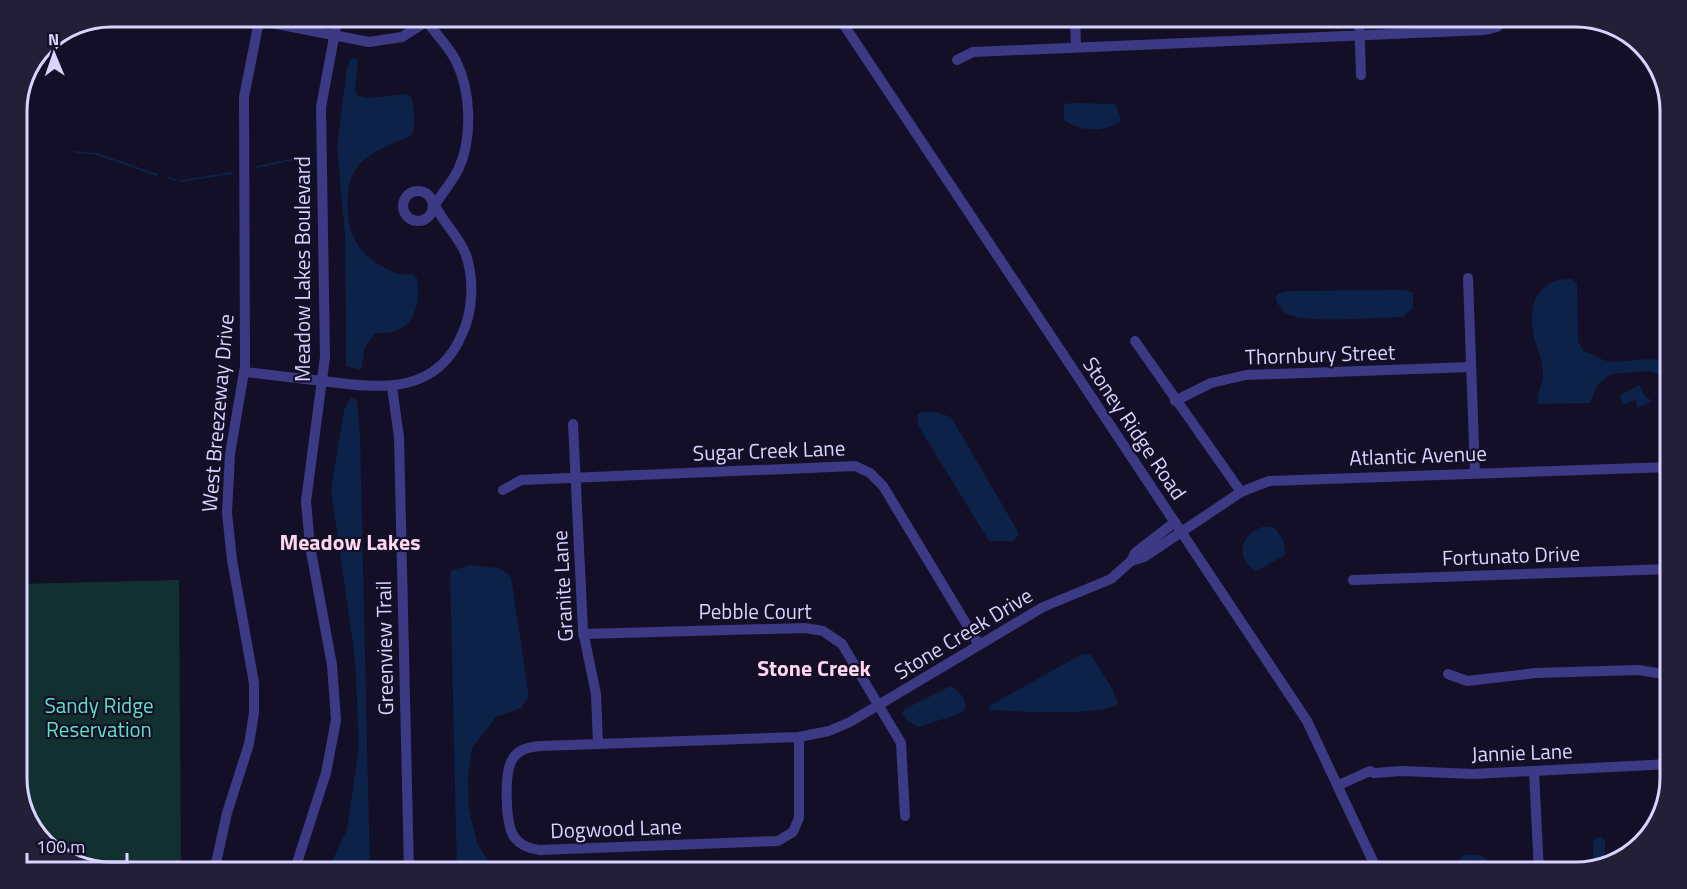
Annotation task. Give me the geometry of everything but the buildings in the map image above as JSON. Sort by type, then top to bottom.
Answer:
[{"type":"street","name":"West Breezeway Drive","points":[[216,862],[224,823],[249,744],[254,713],[254,683],[232,560],[227,513],[230,454],[245,372],[244,108],[246,78],[258,27]]},
{"type":"street","points":[[293,27],[362,42],[385,41],[409,34],[420,27]]},
{"type":"street","name":"Meadow Lakes Boulevard","points":[[298,862],[326,773],[336,720],[332,664],[310,546],[306,501],[325,357],[321,120],[336,27]]},
{"type":"street","points":[[245,372],[392,387],[419,378],[440,364],[456,346],[469,315],[470,277],[467,258],[456,235],[435,205],[456,174],[465,150],[466,95],[463,78],[455,59],[436,27]]},
{"type":"street","name":"Stoney Ridge Road","points":[[845,27],[1307,721],[1373,862]]},
{"type":"street","points":[[1075,27],[1076,47]]},
{"type":"street","points":[[1360,27],[1361,75]]},
{"type":"street","points":[[957,60],[973,52],[1485,30],[1497,27]]},
{"type":"street","points":[[1468,278],[1475,473]]},
{"type":"street","points":[[1135,341],[1241,492]]},
{"type":"street","name":"Thornbury Street","points":[[1175,401],[1211,383],[1246,375],[1471,367]]},
{"type":"street","name":"Greenview Trail","points":[[392,387],[399,430],[409,862]]},
{"type":"street","name":"Granite Lane","points":[[573,424],[583,634],[596,694],[598,744]]},
{"type":"street","name":"Sugar Creek Lane","points":[[503,490],[521,480],[844,465],[861,468],[874,476],[886,490],[979,645]]},
{"type":"street","name":"Atlantic Avenue","points":[[1181,532],[1241,492],[1258,484],[1276,480],[1660,467]]},
{"type":"street","name":"Stone Creek Drive","points":[[598,744],[799,737],[838,728],[1043,608],[1111,579],[1131,561],[1136,553],[1175,522]]},
{"type":"street","name":"Stone Creek Drive","points":[[1131,561],[1138,561],[1181,532]]},
{"type":"street","name":"Fortunato Drive","points":[[1353,580],[1660,569]]},
{"type":"street","name":"Pebble Court","points":[[583,634],[818,629],[829,633],[842,644],[902,747],[905,816]]},
{"type":"street","points":[[1448,674],[1467,681],[1536,673],[1638,670],[1660,673]]},
{"type":"street","name":"Dogwood Lane","points":[[598,744],[533,746],[522,750],[513,758],[508,774],[509,821],[512,834],[519,842],[540,850],[778,842],[790,835],[799,818],[799,737]]},
{"type":"street","name":"Jannie Lane","points":[[1339,785],[1350,780],[1357,782],[1371,777],[1374,773],[1394,771],[1463,774],[1660,765]]},
{"type":"street","points":[[1534,772],[1538,862]]},
{"type":"green space","name":"Sandy Ridge Reservation","points":[[179,580],[181,862],[110,862],[89,859],[64,848],[41,825],[31,805],[27,784],[27,584]]},
{"type":"water","points":[[354,58],[358,60],[355,91],[358,96],[369,98],[407,94],[412,98],[414,121],[410,136],[362,161],[351,177],[348,200],[352,233],[358,245],[371,259],[395,273],[412,274],[417,278],[418,290],[411,319],[398,330],[375,333],[365,347],[361,370],[346,366],[345,235],[337,146],[347,67],[350,60]]},
{"type":"water","points":[[1064,104],[1115,104],[1121,118],[1119,123],[1105,128],[1084,129],[1064,120]]},
{"type":"water","points":[[1572,279],[1577,283],[1578,341],[1584,352],[1607,361],[1660,360],[1660,375],[1650,371],[1611,374],[1598,384],[1590,403],[1538,404],[1543,372],[1533,332],[1532,311],[1538,294],[1544,287],[1561,280]]},
{"type":"water","points":[[1405,290],[1413,293],[1413,308],[1403,317],[1329,320],[1301,318],[1285,312],[1275,298],[1286,291]]},
{"type":"water","points":[[1639,385],[1644,395],[1652,401],[1637,408],[1636,399],[1624,405],[1619,396]]},
{"type":"water","points":[[351,397],[357,401],[360,435],[370,862],[332,862],[347,829],[359,746],[355,659],[331,489],[344,410]]},
{"type":"water","points":[[922,412],[936,412],[951,417],[1017,530],[1018,536],[1013,541],[989,541],[919,427],[917,415]]},
{"type":"water","points":[[1262,527],[1273,527],[1279,533],[1284,543],[1285,555],[1256,571],[1245,560],[1243,547],[1249,535]]},
{"type":"water","points":[[470,565],[499,568],[511,577],[529,697],[521,708],[496,717],[472,748],[468,776],[469,809],[477,843],[489,862],[457,862],[450,571]]},
{"type":"water","points":[[1082,654],[1091,655],[1112,688],[1118,704],[1093,711],[1076,712],[989,710],[989,706]]},
{"type":"water","points":[[951,686],[960,693],[965,702],[965,710],[959,714],[918,727],[908,721],[902,713],[905,709]]},
{"type":"water","points":[[1601,837],[1605,841],[1605,857],[1593,860],[1593,843],[1595,838]]},
{"type":"water","points":[[1464,855],[1474,855],[1483,857],[1489,862],[1459,862]]},
{"type":"waterway","points":[[76,152],[97,154],[157,175]]},
{"type":"waterway","points":[[257,167],[304,157]]},
{"type":"waterway","points":[[181,181],[232,173]]},
{"type":"waterway","points":[[169,178],[176,180]]},
{"type":"district","name":"Meadow Lakes","points":[[350,542]]},
{"type":"district","name":"Stone Creek","points":[[814,668]]}]
